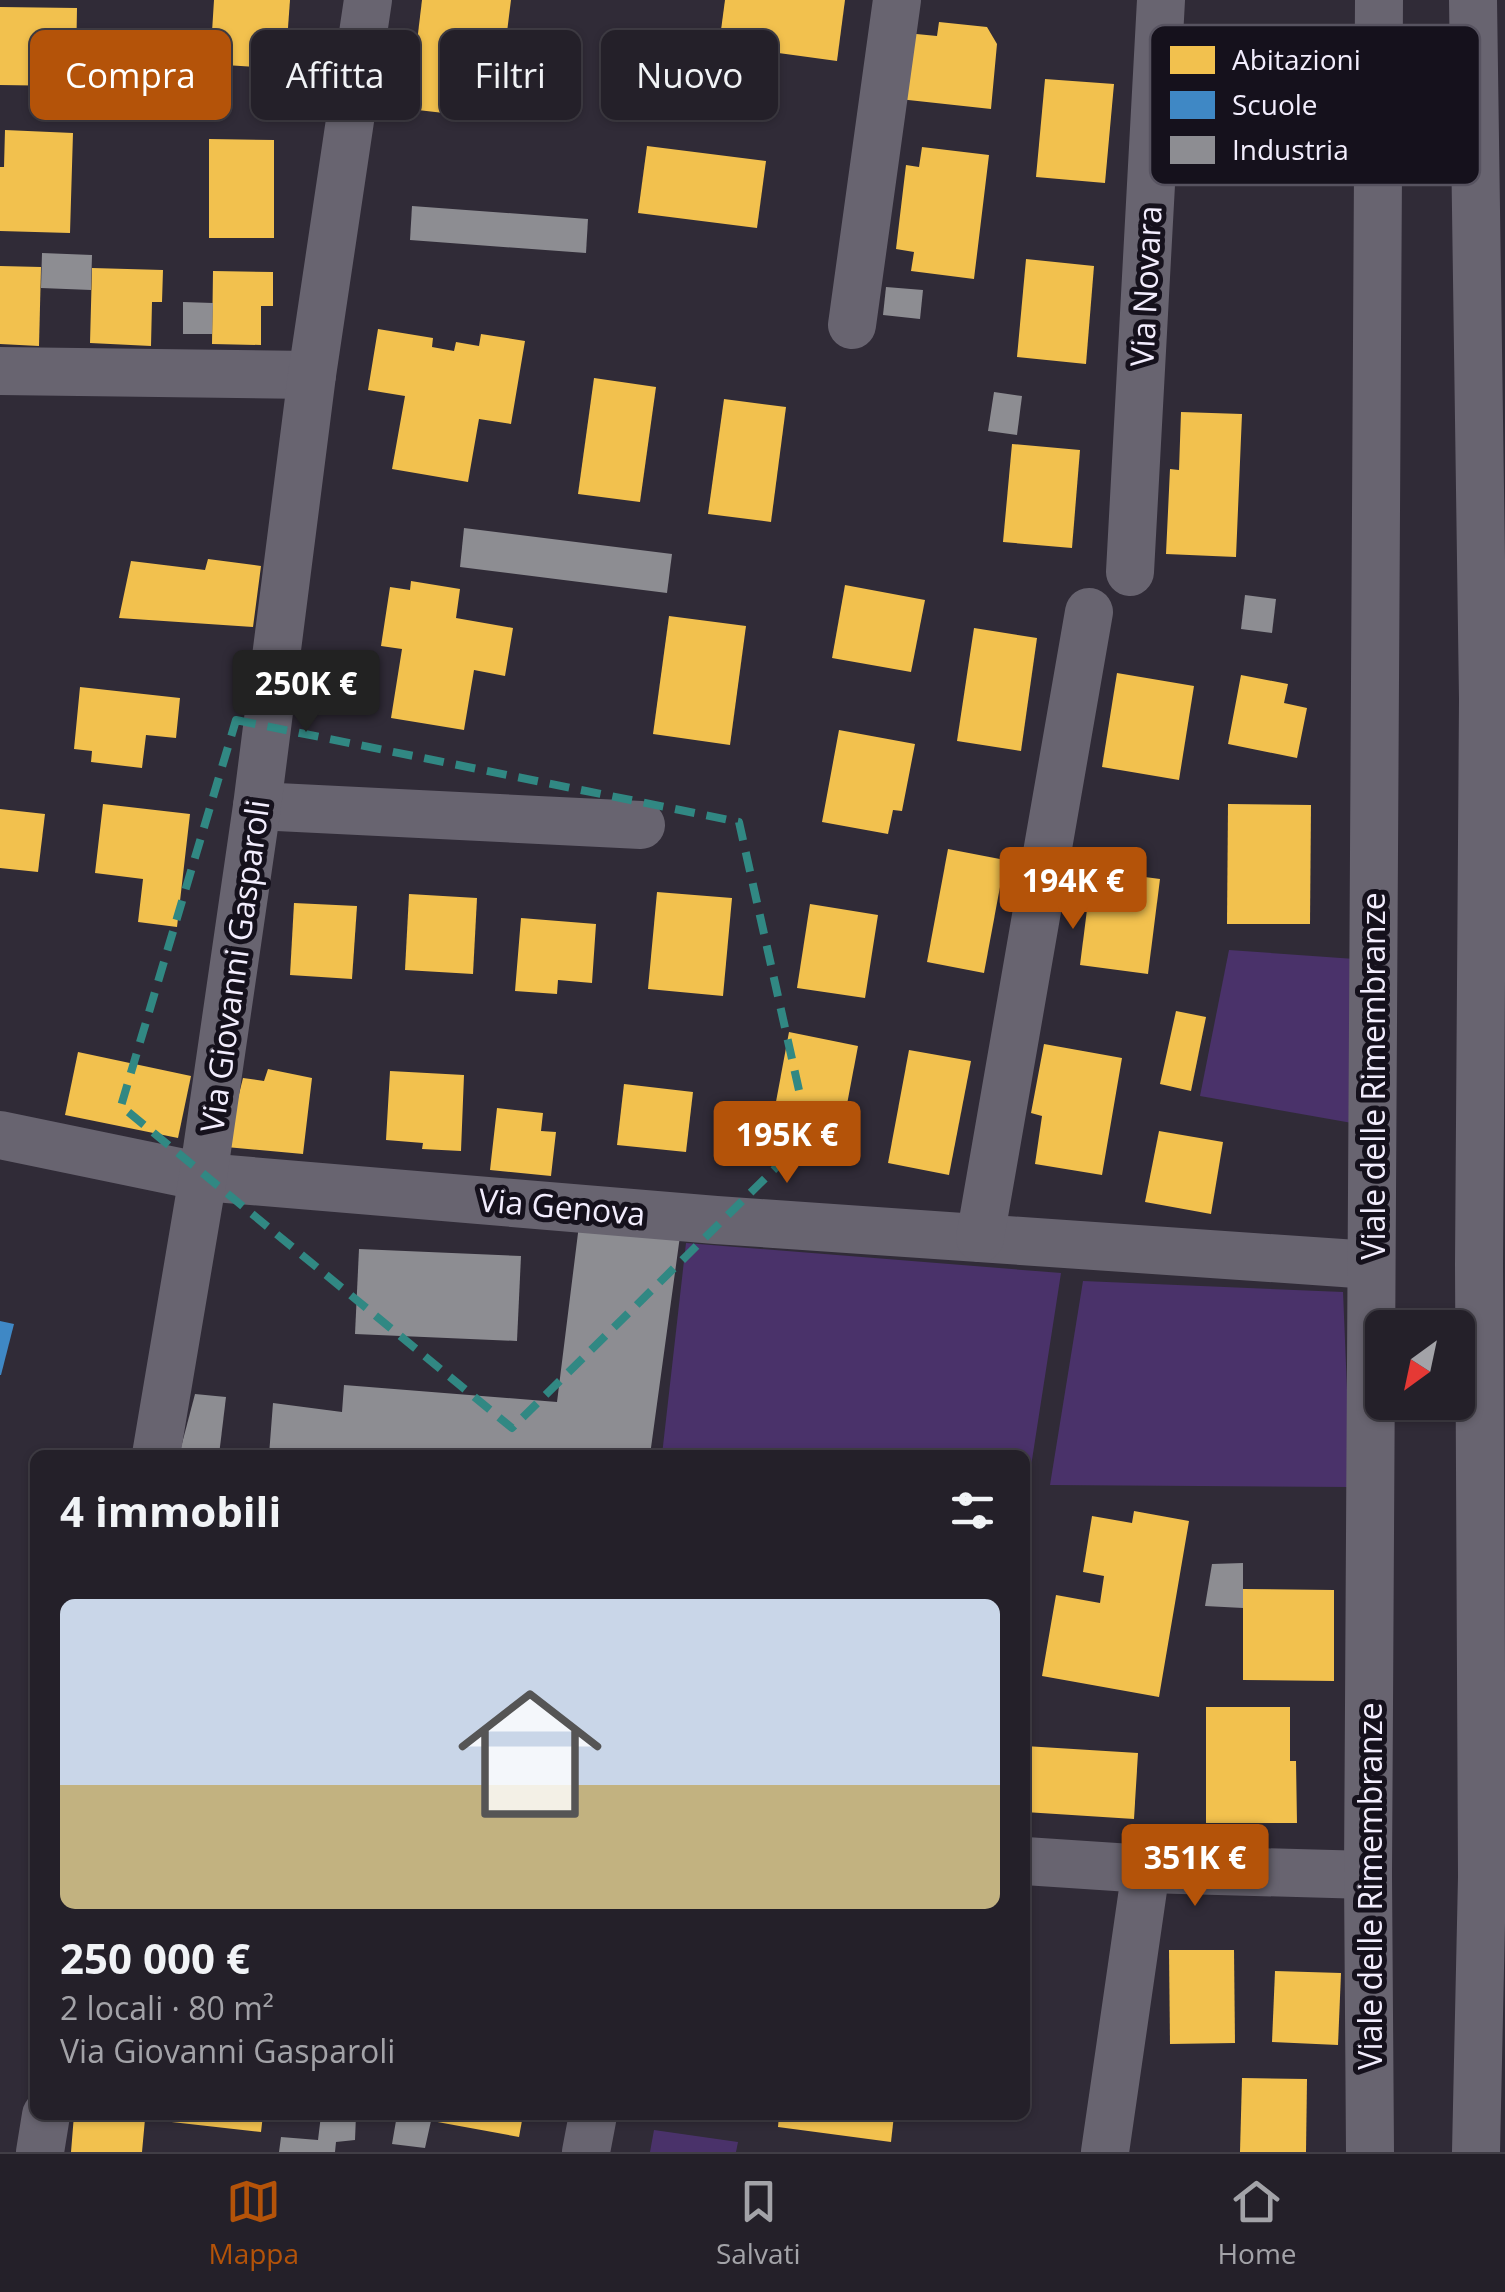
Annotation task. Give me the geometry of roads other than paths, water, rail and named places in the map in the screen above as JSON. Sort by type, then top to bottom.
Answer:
[{"type":"street","name":"Via Giovanni Gasparoli","points":[[157,1450],[203,1177],[257,806],[312,374],[368,0]]},
{"type":"street","points":[[852,326],[897,0]]},
{"type":"street","name":"Via Novara","points":[[1159,25],[1160,0]]},
{"type":"street","name":"Viale delle Rimembranze","points":[[1379,0],[1379,25]]},
{"type":"street","points":[[1473,0],[1474,25]]},
{"type":"street","points":[[1476,2152],[1493,1877],[1478,1265],[1494,700],[1492,354],[1480,130]]},
{"type":"street","name":"Via Novara","points":[[1130,572],[1150,185]]},
{"type":"street","name":"Viale delle Rimembranze","points":[[1370,2152],[1368,1875],[1378,185]]},
{"type":"street","points":[[0,371],[312,374]]},
{"type":"street","points":[[980,1238],[1089,612]]},
{"type":"street","points":[[257,806],[641,825]]},
{"type":"street","name":"Via Genova","points":[[0,1135],[203,1177],[716,1220],[1371,1264]]},
{"type":"street","points":[[1030,1862],[1368,1875]]},
{"type":"street","points":[[1105,2152],[1146,1869]]},
{"type":"street","points":[[40,2152],[45,2120]]},
{"type":"street","points":[[586,2152],[592,2120]]}]
